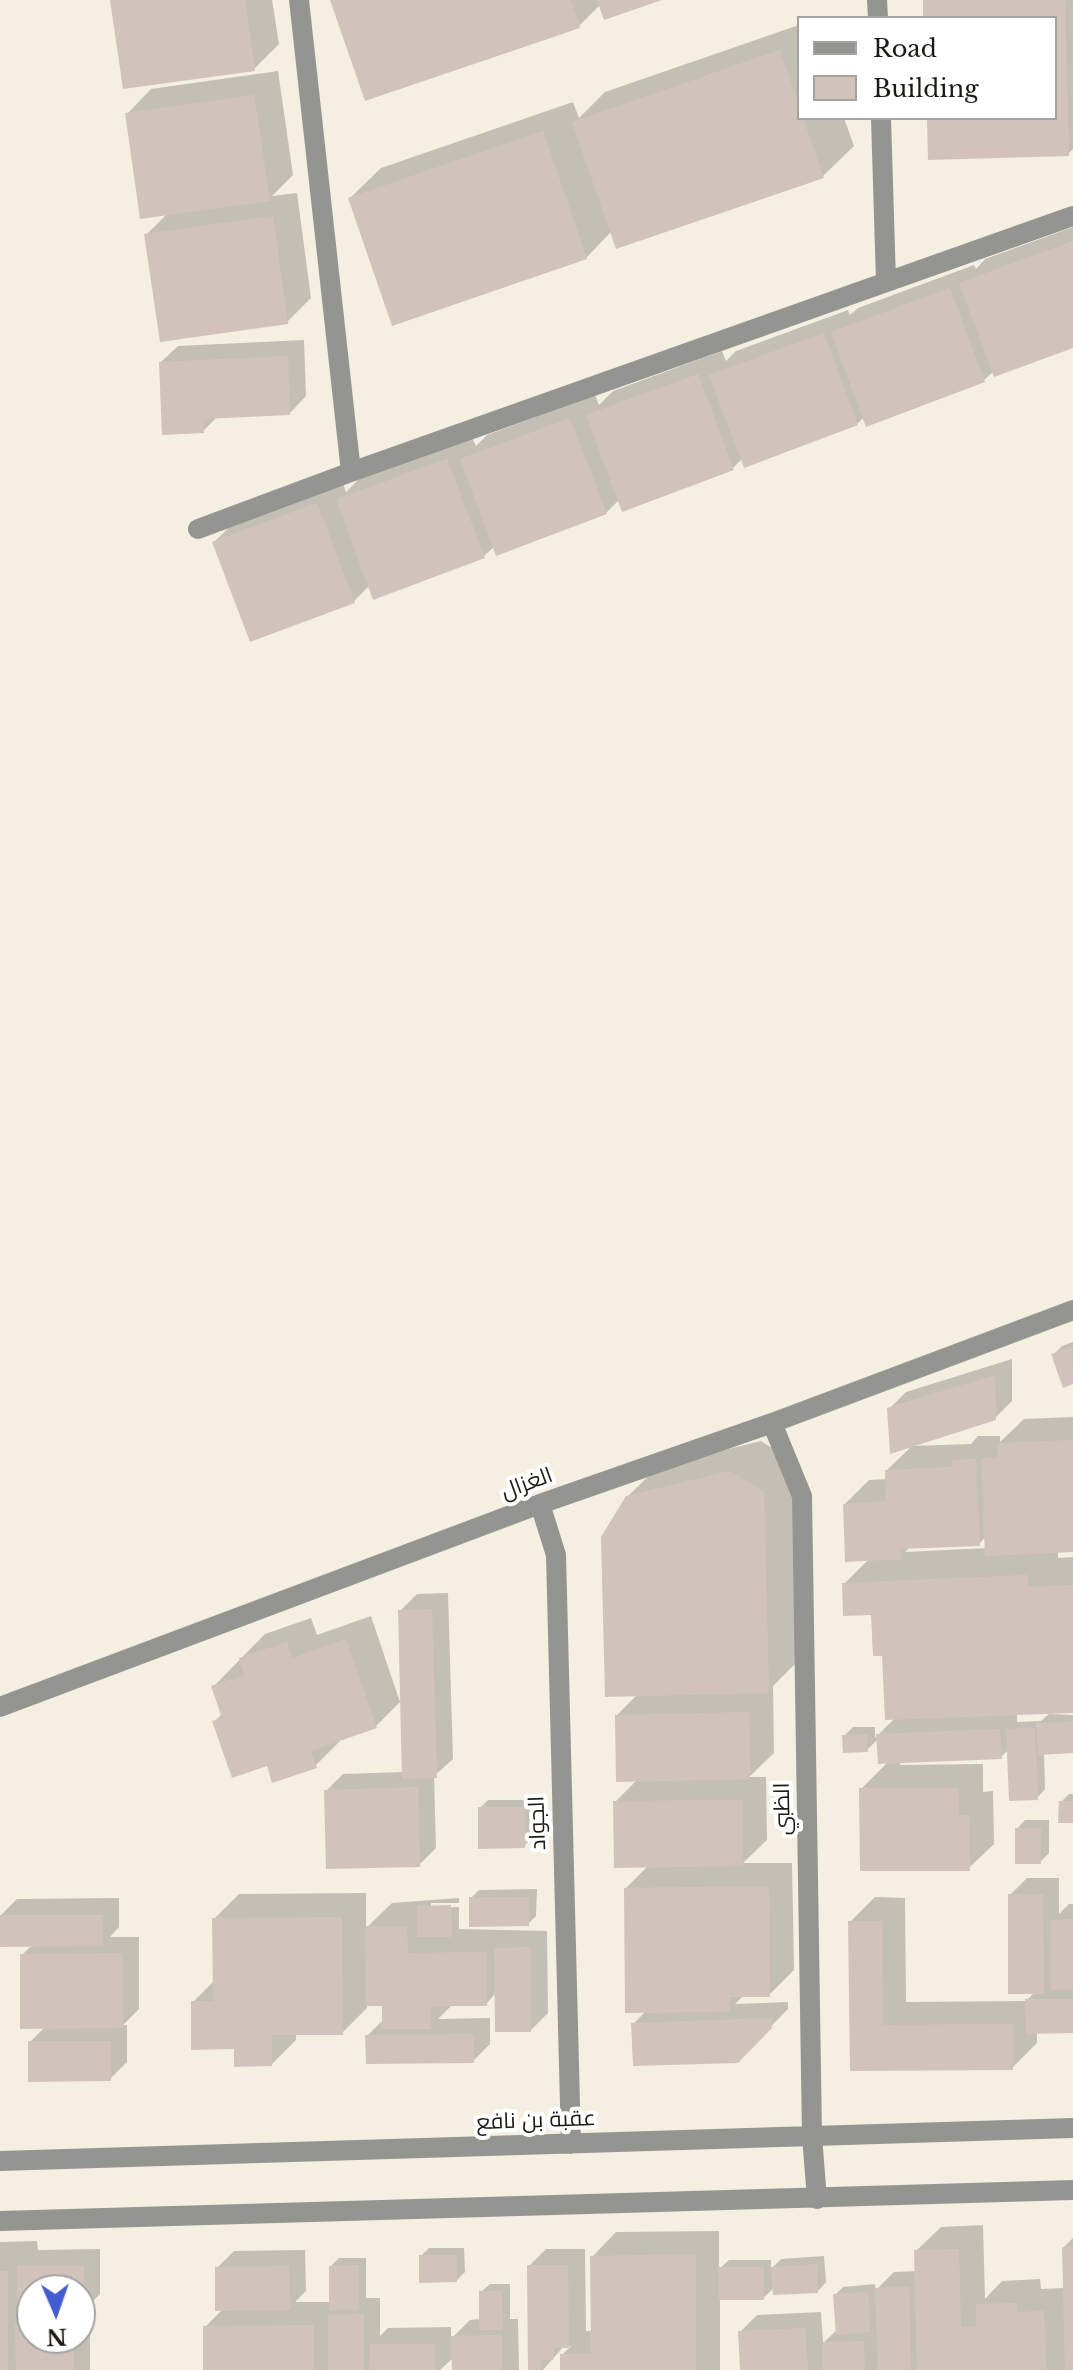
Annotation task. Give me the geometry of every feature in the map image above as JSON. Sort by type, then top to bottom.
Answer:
[{"type":"street","points":[[299,0],[351,472]]},
{"type":"street","points":[[881,120],[886,282]]},
{"type":"street","points":[[198,529],[1073,216]]},
{"type":"street","name":"الغزال","points":[[0,1707],[540,1504],[772,1423],[1073,1310]]},
{"type":"street","name":"الظبي","points":[[772,1423],[802,1496],[812,2136],[817,2199]]},
{"type":"street","name":"الجواد","points":[[540,1504],[556,1555],[571,2144]]},
{"type":"street","name":"عقبة بن نافع","points":[[0,2161],[1073,2128]]},
{"type":"street","points":[[0,2221],[1073,2190]]},
{"type":"building","points":[[110,0],[245,0],[255,71],[123,89]]},
{"type":"building","points":[[330,0],[571,0],[580,28],[365,101]]},
{"type":"building","points":[[597,0],[662,0],[604,20]]},
{"type":"building","points":[[923,0],[1065,0],[1069,156],[928,160],[927,120],[1057,120],[1057,16],[923,16]]},
{"type":"building","points":[[780,50],[797,99],[797,120],[804,120],[824,178],[616,249],[572,122]]},
{"type":"building","points":[[254,95],[270,201],[140,219],[125,113]]},
{"type":"building","points":[[543,131],[587,259],[392,326],[348,198]]},
{"type":"building","points":[[273,216],[288,324],[160,342],[144,234]]},
{"type":"building","points":[[1073,241],[1073,348],[994,377],[959,283]]},
{"type":"building","points":[[950,288],[985,382],[866,427],[831,332]]},
{"type":"building","points":[[824,333],[858,425],[744,468],[709,375]]},
{"type":"building","points":[[288,356],[290,415],[204,419],[204,433],[162,435],[159,362]]},
{"type":"building","points":[[698,374],[734,470],[622,512],[586,415]]},
{"type":"building","points":[[570,418],[607,514],[496,556],[460,459]]},
{"type":"building","points":[[447,459],[485,558],[373,600],[336,499]]},
{"type":"building","points":[[317,503],[355,603],[250,642],[212,542]]},
{"type":"building","points":[[1072,1347],[1073,1384],[1063,1388],[1051,1354]]},
{"type":"building","points":[[995,1375],[996,1420],[890,1454],[887,1408]]},
{"type":"building","points":[[1073,1440],[1073,1552],[985,1556],[981,1458],[998,1458],[997,1443]]},
{"type":"building","points":[[976,1459],[980,1546],[900,1549],[901,1559],[845,1562],[843,1504],[886,1501],[885,1470],[952,1467],[952,1460]]},
{"type":"building","points":[[730,1471],[764,1492],[769,1693],[605,1697],[601,1537],[626,1496]]},
{"type":"building","points":[[1028,1575],[1028,1587],[1073,1585],[1073,1713],[885,1720],[882,1656],[873,1656],[871,1615],[843,1616],[842,1583]]},
{"type":"building","points":[[432,1609],[437,1778],[402,1779],[398,1610]]},
{"type":"building","points":[[346,1639],[377,1728],[311,1751],[317,1768],[272,1783],[267,1766],[232,1778],[212,1721],[222,1718],[211,1686],[244,1675],[239,1658],[287,1642],[292,1658]]},
{"type":"building","points":[[749,1712],[750,1779],[616,1782],[615,1715]]},
{"type":"building","points":[[1073,1722],[1073,1753],[1038,1755],[1036,1723]]},
{"type":"building","points":[[1035,1728],[1038,1800],[1009,1801],[1006,1729]]},
{"type":"building","points":[[1000,1729],[1002,1759],[878,1764],[876,1734]]},
{"type":"building","points":[[867,1734],[868,1752],[843,1753],[842,1735]]},
{"type":"building","points":[[418,1787],[420,1867],[326,1869],[324,1790]]},
{"type":"building","points":[[859,1788],[959,1788],[959,1815],[969,1815],[970,1871],[860,1871]]},
{"type":"building","points":[[743,1800],[743,1866],[614,1868],[613,1801]]},
{"type":"building","points":[[1059,1801],[1073,1801],[1073,1823],[1058,1823]]},
{"type":"building","points":[[478,1807],[525,1807],[525,1848],[478,1849]]},
{"type":"building","points":[[1015,1828],[1041,1828],[1041,1864],[1015,1864]]},
{"type":"building","points":[[769,1886],[770,1997],[729,1997],[730,2012],[625,2013],[624,1888]]},
{"type":"building","points":[[1008,1894],[1043,1894],[1044,1994],[1008,1994]]},
{"type":"building","points":[[469,1897],[529,1897],[529,1926],[469,1927]]},
{"type":"building","points":[[451,1905],[452,1937],[417,1937],[417,1906]]},
{"type":"building","points":[[0,1915],[103,1915],[103,1946],[0,1947]]},
{"type":"building","points":[[342,1917],[343,2035],[272,2035],[272,2066],[234,2067],[234,2049],[191,2050],[191,2001],[213,2001],[212,1918]]},
{"type":"building","points":[[1073,1919],[1073,1989],[1051,1990],[1051,1920]]},
{"type":"building","points":[[848,1921],[882,1921],[883,2025],[1013,2024],[1013,2070],[850,2071]]},
{"type":"building","points":[[365,1926],[407,1926],[408,1953],[487,1952],[487,2006],[431,2006],[431,2029],[382,2029],[382,2006],[366,2006]]},
{"type":"building","points":[[531,1947],[531,2032],[495,2032],[494,1948]]},
{"type":"building","points":[[123,1953],[123,2028],[20,2029],[20,1954]]},
{"type":"building","points":[[1025,1999],[1073,1999],[1073,2033],[1026,2034]]},
{"type":"building","points":[[772,2018],[772,2028],[738,2063],[633,2066],[631,2023]]},
{"type":"building","points":[[474,2034],[474,2063],[366,2064],[365,2035]]},
{"type":"building","points":[[28,2041],[111,2041],[111,2081],[28,2082]]},
{"type":"building","points":[[1073,2246],[1073,2370],[1065,2370],[1062,2247]]},
{"type":"building","points":[[959,2249],[961,2327],[976,2326],[976,2304],[1017,2303],[1017,2312],[1044,2311],[1046,2370],[917,2370],[914,2250]]},
{"type":"building","points":[[696,2254],[696,2370],[560,2370],[560,2354],[591,2354],[590,2256]]},
{"type":"building","points":[[419,2255],[457,2255],[457,2282],[419,2283]]},
{"type":"building","points":[[817,2264],[818,2293],[773,2295],[771,2267]]},
{"type":"building","points":[[359,2265],[359,2309],[329,2310],[329,2266]]},
{"type":"building","points":[[527,2265],[568,2265],[569,2348],[554,2348],[553,2360],[541,2360],[541,2370],[528,2370]]},
{"type":"building","points":[[17,2266],[84,2266],[84,2274],[17,2274]]},
{"type":"building","points":[[289,2266],[290,2310],[215,2311],[215,2267]]},
{"type":"building","points":[[718,2267],[764,2267],[764,2300],[719,2300]]},
{"type":"building","points":[[0,2271],[8,2271],[8,2370],[0,2370]]},
{"type":"building","points":[[909,2287],[911,2370],[878,2370],[875,2288]]},
{"type":"building","points":[[479,2291],[502,2291],[503,2330],[479,2330]]},
{"type":"building","points":[[868,2292],[870,2332],[836,2335],[833,2294]]},
{"type":"building","points":[[364,2314],[364,2370],[328,2370],[328,2315]]},
{"type":"building","points":[[15,2324],[16,2354],[74,2354],[74,2370],[16,2370]]},
{"type":"building","points":[[314,2325],[314,2370],[203,2370],[203,2326]]},
{"type":"building","points":[[805,2328],[808,2370],[740,2370],[738,2331]]},
{"type":"building","points":[[502,2335],[502,2370],[452,2370],[451,2336]]},
{"type":"building","points":[[864,2341],[865,2370],[822,2370],[822,2342]]},
{"type":"building","points":[[370,2344],[435,2344],[435,2370],[369,2370]]}]
